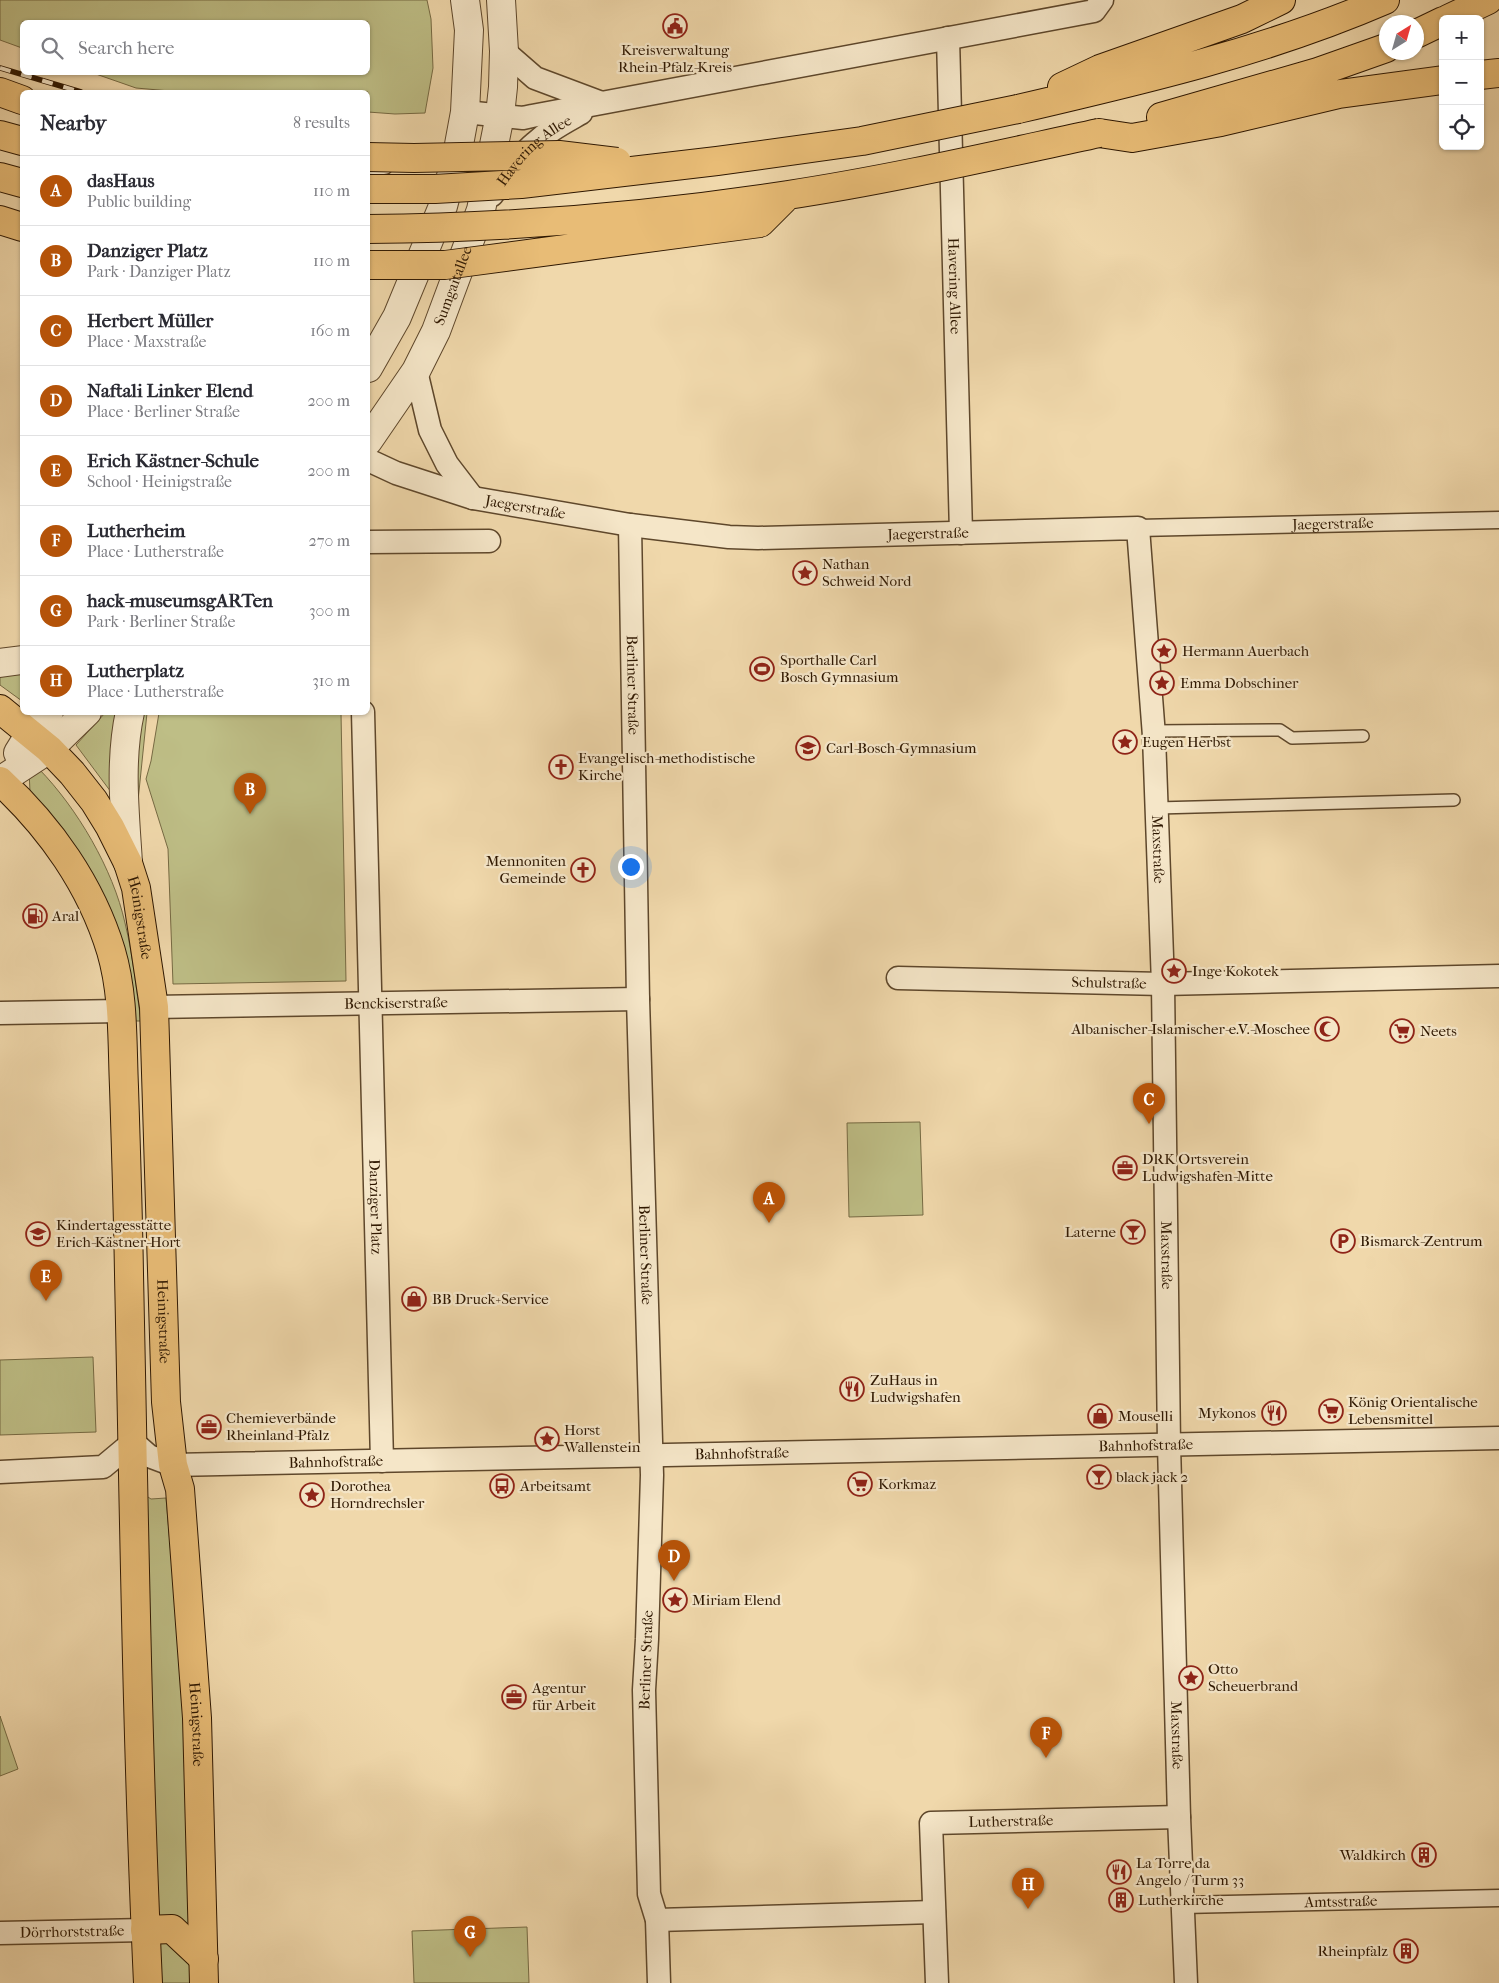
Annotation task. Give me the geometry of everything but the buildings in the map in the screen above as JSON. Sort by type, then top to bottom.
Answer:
[{"type":"main road","points":[[1018,109],[1100,69],[1242,19],[1281,0]]},
{"type":"main road","points":[[370,190],[435,189],[521,184],[660,168],[862,141],[1018,109],[1153,78],[1280,41],[1385,0]]},
{"type":"main road","points":[[1456,15],[1488,0]]},
{"type":"main road","points":[[1424,30],[1439,23]]},
{"type":"main road","points":[[370,229],[423,229],[525,223],[651,212],[788,195],[908,173],[1099,133],[1318,72],[1379,50]]},
{"type":"main road","points":[[1484,75],[1499,73]]},
{"type":"main road","points":[[1099,133],[1132,138],[1221,122],[1339,94],[1439,81]]},
{"type":"main road","points":[[0,92],[20,99]]},
{"type":"main road","points":[[0,135],[20,140]]},
{"type":"main road","points":[[370,157],[559,155],[660,168]]},
{"type":"main road","points":[[0,177],[20,182]]},
{"type":"main road","points":[[370,265],[445,265],[760,223],[788,195]]},
{"type":"main road","points":[[0,220],[20,226]]},
{"type":"main road","name":"Heinigstraße","points":[[0,709],[40,740],[72,773],[94,801],[110,827],[128,863],[136,888],[141,914],[154,1007],[166,1402],[173,1465],[180,1489],[197,1718],[204,1971]]},
{"type":"main road","points":[[0,781],[34,816],[55,842],[79,878],[98,914],[118,978],[121,1011],[145,1930],[148,1983]]},
{"type":"main road","points":[[145,1930],[172,1929],[204,1971]]},
{"type":"street","points":[[370,364],[397,317],[444,206],[465,112],[469,30],[465,0]]},
{"type":"street","name":"Sumgaitallee","points":[[370,438],[416,371],[436,332],[482,210],[500,115],[504,51],[502,0]]},
{"type":"street","name":"Havering Allee","points":[[465,112],[522,118],[948,38],[1098,5]]},
{"type":"street","name":"Havering Allee","points":[[948,38],[961,533]]},
{"type":"street","name":"Havering Allee","points":[[504,51],[535,78],[600,103]]},
{"type":"street","name":"Havering Allee","points":[[482,210],[519,160],[534,144],[556,126],[600,103]]},
{"type":"street","points":[[416,371],[430,430],[447,464],[472,498]]},
{"type":"street","name":"Jaegerstraße","points":[[370,461],[396,474],[472,498],[630,525],[729,537],[758,538],[1499,520]]},
{"type":"street","name":"Berliner Straße","points":[[630,525],[638,999],[652,1475],[644,1690],[649,1894],[657,1920],[659,1983]]},
{"type":"street","name":"Maxstraße","points":[[1138,528],[1153,731],[1163,984],[1169,1445],[1179,1817],[1186,1983]]},
{"type":"street","points":[[370,542],[488,541]]},
{"type":"street","points":[[0,663],[20,660]]},
{"type":"street","points":[[40,740],[48,715]]},
{"type":"street","points":[[0,781],[40,740],[82,715]]},
{"type":"street","points":[[128,863],[124,804],[124,757],[130,715]]},
{"type":"street","name":"Danziger Platz","points":[[364,715],[382,1461]]},
{"type":"street","name":"Schulstraße","points":[[898,978],[1163,984],[1499,976]]},
{"type":"street","name":"Benckiserstraße","points":[[154,1007],[638,999]]},
{"type":"street","points":[[0,1014],[121,1011]]},
{"type":"street","name":"Bahnhofstraße","points":[[133,1442],[149,1456],[173,1465],[1499,1438]]},
{"type":"street","points":[[0,1472],[103,1467],[133,1442]]},
{"type":"street","name":"Lutherstraße","points":[[936,1983],[931,1823],[1179,1817]]},
{"type":"street","name":"Amtsstraße","points":[[1183,1905],[1499,1898]]},
{"type":"street","points":[[657,1920],[934,1912]]},
{"type":"street","name":"Dörrhorststraße","points":[[0,1933],[145,1930]]},
{"type":"lane","points":[[370,171],[416,162],[458,150]]},
{"type":"lane","points":[[1153,731],[1280,730],[1292,738],[1363,736]]},
{"type":"lane","points":[[1156,808],[1454,800]]},
{"type":"green space","points":[[0,0],[427,0],[431,19],[433,68],[425,113],[395,114],[370,112],[370,90],[158,90],[136,88],[99,75],[370,75],[370,20],[20,20],[20,47],[0,40]]},
{"type":"green space","points":[[20,668],[20,700],[0,685],[0,672]]},
{"type":"green space","points":[[103,715],[115,715],[112,762],[114,796],[76,745]]},
{"type":"green space","points":[[138,715],[147,715],[138,801],[135,742]]},
{"type":"green space","points":[[159,715],[341,715],[346,981],[173,984],[168,849],[146,779]]},
{"type":"green space","points":[[39,769],[67,802],[80,821],[92,840],[112,882],[128,935],[141,1021],[129,1021],[30,792],[29,770]]},
{"type":"green space","points":[[920,1122],[923,1215],[849,1217],[847,1123]]},
{"type":"green space","points":[[93,1357],[96,1432],[0,1435],[0,1360]]},
{"type":"green space","points":[[134,1488],[151,1499],[166,1498],[202,1902],[204,1983],[151,1983]]},
{"type":"green space","points":[[0,1716],[18,1769],[0,1776]]},
{"type":"green space","points":[[527,1927],[529,1983],[414,1983],[412,1931]]},
{"type":"railway","points":[[0,68],[20,74]]},
{"type":"railway","points":[[24,75],[74,90]]},
{"type":"place","name":"Kreisverwaltung Rhein-Pfalz-Kreis","points":[[675,26]]},
{"type":"place","name":"Nathan Schweid Nord","points":[[805,573]]},
{"type":"place","name":"Hermann Auerbach","points":[[1164,651]]},
{"type":"place","name":"Sporthalle Carl Bosch Gymnasium","points":[[762,669]]},
{"type":"place","name":"Emma Dobschiner","points":[[1162,683]]},
{"type":"place","name":"Eugen Herbst","points":[[1125,742]]},
{"type":"place","name":"Carl-Bosch-Gymnasium","points":[[808,748]]},
{"type":"place","name":"Evangelisch-methodistische Kirche","points":[[561,767]]},
{"type":"place","name":"Danziger Platz","points":[[250,814]]},
{"type":"place","name":"Mennoniten Gemeinde","points":[[583,870]]},
{"type":"place","name":"Aral","points":[[35,916]]},
{"type":"place","name":"Inge Kokotek","points":[[1174,971]]},
{"type":"place","name":"Albanischer-Islamischer-e.V.-Moschee","points":[[1327,1029]]},
{"type":"place","name":"Neets","points":[[1402,1031]]},
{"type":"place","name":"Herbert Müller","points":[[1149,1124]]},
{"type":"place","name":"DRK Ortsverein Ludwigshafen-Mitte","points":[[1125,1168]]},
{"type":"place","name":"dasHaus","points":[[769,1223]]},
{"type":"place","name":"Laterne","points":[[1133,1232]]},
{"type":"place","name":"Kindertagesstätte Erich-Kästner-Hort","points":[[38,1234]]},
{"type":"place","name":"Bismarck-Zentrum","points":[[1343,1241]]},
{"type":"place","name":"BB Druck+Service","points":[[414,1299]]},
{"type":"place","name":"Erich Kästner-Schule","points":[[46,1301]]},
{"type":"place","name":"ZuHaus in Ludwigshafen","points":[[852,1389]]},
{"type":"place","name":"König Orientalische Lebensmittel","points":[[1331,1411]]},
{"type":"place","name":"Mykonos","points":[[1274,1413]]},
{"type":"place","name":"Mouselli","points":[[1100,1416]]},
{"type":"place","name":"Chemieverbände Rheinland-Pfalz","points":[[209,1427]]},
{"type":"place","name":"Horst Wallenstein","points":[[547,1439]]},
{"type":"place","name":"black jack 2","points":[[1099,1477]]},
{"type":"place","name":"Korkmaz","points":[[860,1484]]},
{"type":"place","name":"Arbeitsamt","points":[[502,1486]]},
{"type":"place","name":"Dorothea Horndrechsler","points":[[312,1495]]},
{"type":"place","name":"Naftali Linker Elend","points":[[674,1581]]},
{"type":"place","name":"Miriam Elend","points":[[675,1600]]},
{"type":"place","name":"Otto Scheuerbrand","points":[[1191,1678]]},
{"type":"place","name":"Agentur für Arbeit","points":[[514,1697]]},
{"type":"place","name":"Lutherheim","points":[[1046,1758]]},
{"type":"place","name":"Waldkirch","points":[[1424,1855]]},
{"type":"place","name":"La Torre da Angelo / Turm 33","points":[[1119,1872]]},
{"type":"place","name":"Lutherkirche","points":[[1121,1900]]},
{"type":"place","name":"Lutherplatz","points":[[1028,1909]]},
{"type":"place","name":"Rheinpfalz","points":[[1406,1951]]},
{"type":"place","name":"hack-museumsgARTen","points":[[470,1957]]}]
